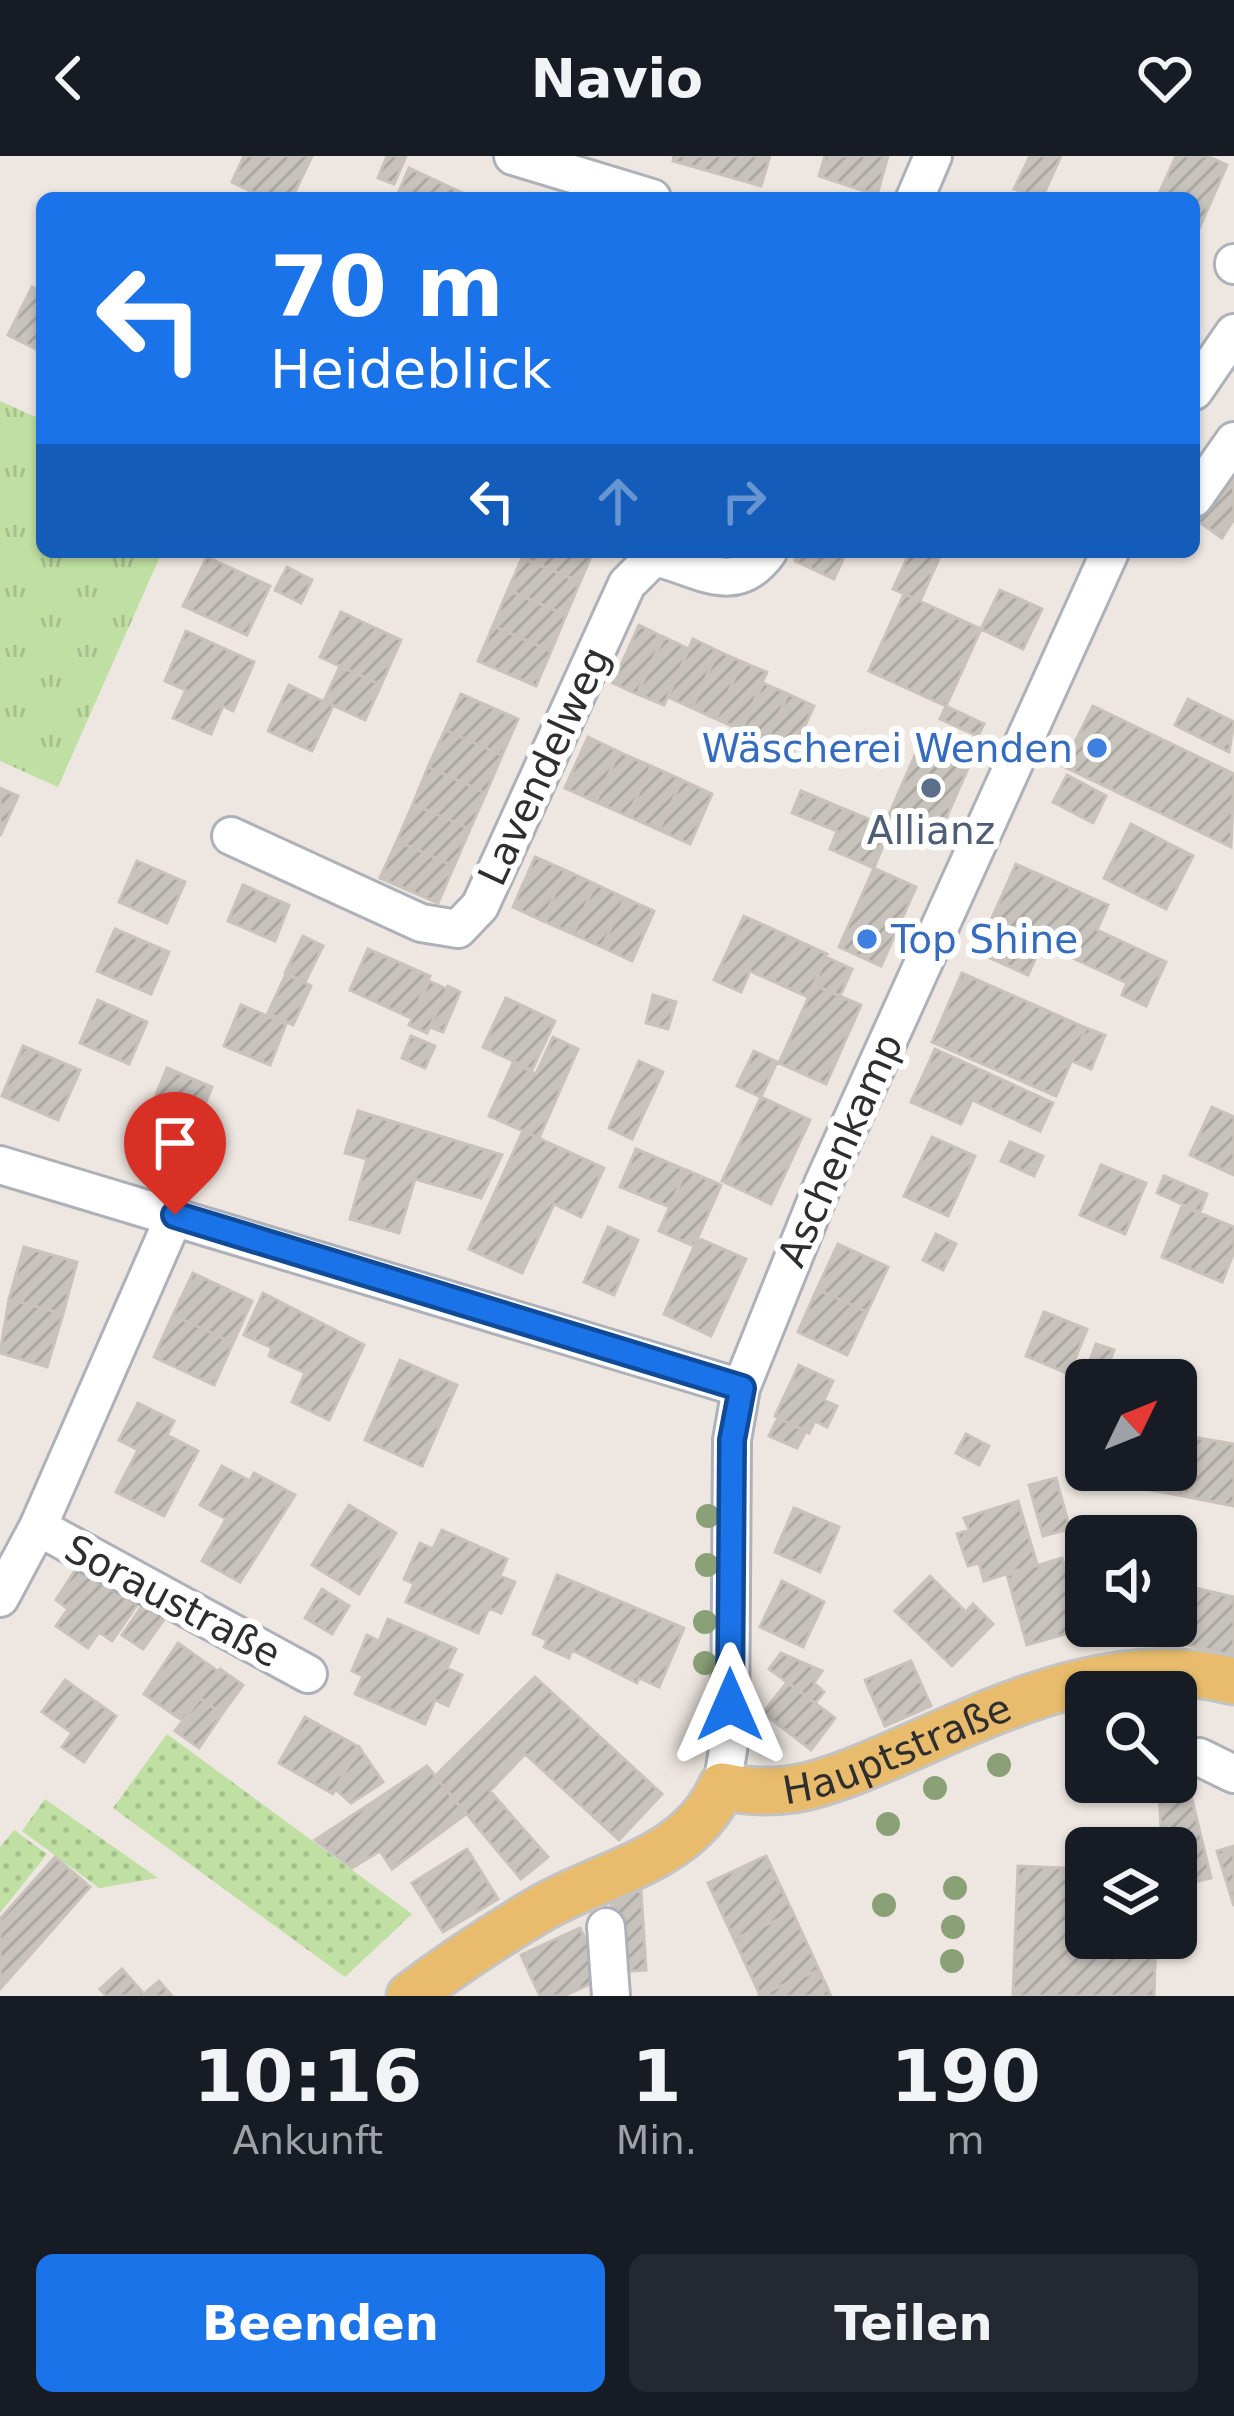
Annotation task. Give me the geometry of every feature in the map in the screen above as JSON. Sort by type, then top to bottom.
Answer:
[{"type":"main road","name":"Hauptstraße","points":[[410,1996],[547,1906],[679,1843],[704,1819],[722,1786],[774,1793],[826,1784],[1040,1694],[1094,1678],[1154,1670],[1234,1681]]},
{"type":"street","points":[[513,156],[632,192]]},
{"type":"street","points":[[918,192],[933,156]]},
{"type":"street","points":[[1200,371],[1234,332]]},
{"type":"street","points":[[1200,489],[1234,441]]},
{"type":"street","name":"Lavendelweg","points":[[231,836],[421,923],[458,929],[480,906],[627,584],[653,558]]},
{"type":"street","name":"Lavendelweg","points":[[657,558],[728,581],[760,558]]},
{"type":"street","name":"Aschenkamp","points":[[722,1786],[730,1738],[732,1440],[742,1388],[867,1084],[1116,558]]},
{"type":"street","points":[[0,1165],[742,1388]]},
{"type":"street","points":[[0,1598],[38,1527],[175,1215]]},
{"type":"street","name":"Soraustraße","points":[[38,1527],[308,1674]]},
{"type":"street","points":[[1199,1757],[1234,1774]]},
{"type":"street","points":[[607,1927],[611,1996]]},
{"type":"green space","points":[[0,401],[36,417],[36,558],[159,558],[58,787],[0,761]]},
{"type":"green space","points":[[167,1734],[412,1914],[345,1977],[113,1808]]},
{"type":"green space","points":[[45,1799],[158,1878],[99,1888],[22,1831]]},
{"type":"green space","points":[[14,1830],[47,1854],[0,1913],[0,1847]]},
{"type":"building","points":[[244,156],[312,156],[295,192],[252,192],[232,182]]},
{"type":"building","points":[[387,156],[406,156],[394,184],[378,178]]},
{"type":"building","points":[[674,156],[770,156],[761,186],[673,161]]},
{"type":"building","points":[[825,156],[888,156],[878,192],[819,176]]},
{"type":"building","points":[[1030,156],[1061,156],[1045,192],[1014,189]]},
{"type":"building","points":[[1176,156],[1207,156],[1227,165],[1200,227],[1200,192],[1160,192]]},
{"type":"building","points":[[409,168],[461,192],[399,192]]},
{"type":"building","points":[[32,287],[36,289],[36,349],[8,335]]},
{"type":"building","points":[[1233,469],[1234,519],[1222,538],[1200,518]]},
{"type":"building","points":[[207,558],[270,586],[247,635],[183,606]]},
{"type":"building","points":[[522,558],[590,558],[580,582]]},
{"type":"building","points":[[522,558],[580,582],[566,615],[508,590]]},
{"type":"building","points":[[796,558],[844,558],[834,579]]},
{"type":"building","points":[[907,558],[939,558],[920,601],[893,589]]},
{"type":"building","points":[[287,567],[312,580],[301,603],[275,590]]},
{"type":"building","points":[[508,590],[566,615],[551,651],[493,626]]},
{"type":"building","points":[[1000,590],[1042,609],[1023,649],[981,629]]},
{"type":"building","points":[[904,594],[981,629],[946,706],[869,671]]},
{"type":"building","points":[[341,612],[401,640],[381,685],[320,657]]},
{"type":"building","points":[[639,625],[663,637],[637,694],[613,683]]},
{"type":"building","points":[[493,626],[551,651],[536,686],[478,661]]},
{"type":"building","points":[[186,631],[254,662],[233,711],[223,706],[211,734],[173,718],[186,690],[165,681]]},
{"type":"building","points":[[664,637],[689,649],[664,705],[637,694]]},
{"type":"building","points":[[693,639],[718,651],[692,708],[668,697]]},
{"type":"building","points":[[718,651],[742,662],[716,719],[692,708]]},
{"type":"building","points":[[742,662],[767,672],[741,730],[716,719]]},
{"type":"building","points":[[340,666],[381,685],[365,720],[324,701]]},
{"type":"building","points":[[763,683],[788,694],[762,751],[737,740]]},
{"type":"building","points":[[289,685],[333,706],[312,751],[268,731]]},
{"type":"building","points":[[461,694],[518,719],[502,755],[445,730]]},
{"type":"building","points":[[788,694],[814,706],[788,763],[762,751]]},
{"type":"building","points":[[1188,699],[1234,722],[1229,752],[1175,725]]},
{"type":"building","points":[[946,706],[984,724],[978,736],[940,719]]},
{"type":"building","points":[[1093,706],[1234,774],[1231,847],[1063,766]]},
{"type":"building","points":[[445,730],[502,755],[486,793],[428,767]]},
{"type":"building","points":[[588,737],[619,752],[596,802],[565,788]]},
{"type":"building","points":[[923,737],[972,759],[937,839],[888,817]]},
{"type":"building","points":[[619,752],[651,766],[628,816],[596,802]]},
{"type":"building","points":[[651,766],[682,780],[659,830],[628,816]]},
{"type":"building","points":[[428,767],[486,793],[470,829],[413,804]]},
{"type":"building","points":[[1067,775],[1106,796],[1093,823],[1053,802]]},
{"type":"building","points":[[682,780],[712,794],[690,844],[659,830]]},
{"type":"building","points":[[0,788],[18,796],[0,836]]},
{"type":"building","points":[[801,791],[890,828],[874,868],[830,849],[837,831],[792,813]]},
{"type":"building","points":[[413,804],[470,829],[454,866],[397,841]]},
{"type":"building","points":[[1131,824],[1193,856],[1166,909],[1104,878]]},
{"type":"building","points":[[397,841],[454,866],[438,903],[380,878]]},
{"type":"building","points":[[535,857],[565,870],[543,921],[513,907]]},
{"type":"building","points":[[137,861],[185,882],[167,923],[119,902]]},
{"type":"building","points":[[1016,864],[1108,905],[1097,930],[1166,962],[1146,1006],[1122,995],[1127,983],[1042,944],[1028,975],[977,952]]},
{"type":"building","points":[[874,868],[916,887],[881,966],[839,947]]},
{"type":"building","points":[[565,870],[595,884],[573,934],[543,921]]},
{"type":"building","points":[[595,884],[625,898],[602,947],[573,934]]},
{"type":"building","points":[[243,885],[289,905],[275,941],[228,921]]},
{"type":"building","points":[[625,898],[654,911],[632,961],[602,947]]},
{"type":"building","points":[[744,916],[827,954],[808,997],[750,971],[741,992],[714,980]]},
{"type":"building","points":[[115,929],[169,952],[151,994],[97,971]]},
{"type":"building","points":[[303,936],[323,946],[305,982],[285,973]]},
{"type":"building","points":[[368,949],[430,976],[411,1018],[350,990]]},
{"type":"building","points":[[826,957],[852,969],[840,996],[814,985]]},
{"type":"building","points":[[962,973],[1086,1028],[1056,1096],[932,1042]]},
{"type":"building","points":[[286,974],[311,986],[293,1025],[268,1013]]},
{"type":"building","points":[[429,981],[447,989],[427,1033],[409,1025]]},
{"type":"building","points":[[814,985],[861,1005],[826,1084],[779,1063]]},
{"type":"building","points":[[448,986],[460,992],[443,1032],[430,1027]]},
{"type":"building","points":[[653,995],[676,1002],[668,1029],[646,1023]]},
{"type":"building","points":[[506,998],[555,1021],[532,1070],[483,1047]]},
{"type":"building","points":[[98,1000],[147,1022],[129,1064],[80,1043]]},
{"type":"building","points":[[241,1005],[286,1024],[270,1065],[224,1046]]},
{"type":"building","points":[[1086,1028],[1105,1035],[1091,1069],[1072,1061]]},
{"type":"building","points":[[411,1036],[435,1046],[425,1068],[402,1058]]},
{"type":"building","points":[[553,1037],[578,1049],[539,1138],[489,1116],[513,1063],[536,1074]]},
{"type":"building","points":[[23,1046],[80,1070],[58,1120],[2,1096]]},
{"type":"building","points":[[935,1049],[1053,1103],[1040,1131],[972,1100],[961,1124],[911,1102]]},
{"type":"building","points":[[754,1051],[777,1062],[761,1097],[737,1086]]},
{"type":"building","points":[[639,1061],[663,1072],[632,1139],[609,1128]]},
{"type":"building","points":[[167,1068],[212,1087],[194,1131],[149,1112]]},
{"type":"building","points":[[761,1097],[810,1120],[771,1204],[722,1181]]},
{"type":"building","points":[[1212,1107],[1234,1117],[1234,1175],[1190,1155]]},
{"type":"building","points":[[358,1111],[502,1155],[481,1198],[415,1179],[399,1233],[350,1219],[367,1159],[345,1153]]},
{"type":"building","points":[[523,1131],[604,1168],[581,1217],[554,1204],[522,1273],[469,1249]]},
{"type":"building","points":[[932,1137],[975,1156],[948,1216],[904,1196]]},
{"type":"building","points":[[1010,1142],[1043,1156],[1034,1176],[1001,1161]]},
{"type":"building","points":[[636,1149],[686,1170],[670,1207],[620,1187]]},
{"type":"building","points":[[1101,1165],[1146,1183],[1125,1234],[1080,1215]]},
{"type":"building","points":[[686,1170],[721,1185],[694,1246],[659,1231]]},
{"type":"building","points":[[1164,1176],[1207,1194],[1200,1212],[1157,1193]]},
{"type":"building","points":[[1182,1206],[1234,1227],[1234,1252],[1222,1282],[1162,1257]]},
{"type":"building","points":[[608,1227],[638,1240],[614,1295],[584,1282]]},
{"type":"building","points":[[936,1234],[956,1244],[943,1270],[923,1260]]},
{"type":"building","points":[[698,1238],[746,1259],[711,1336],[664,1314]]},
{"type":"building","points":[[838,1244],[888,1267],[867,1312],[817,1289]]},
{"type":"building","points":[[24,1247],[77,1262],[63,1314],[9,1299]]},
{"type":"building","points":[[193,1273],[252,1301],[233,1343],[173,1315]]},
{"type":"building","points":[[817,1289],[867,1312],[847,1355],[798,1332]]},
{"type":"building","points":[[263,1293],[364,1345],[329,1420],[292,1402],[305,1373],[269,1356],[272,1348],[244,1335]]},
{"type":"building","points":[[9,1299],[63,1314],[47,1367],[0,1353]]},
{"type":"building","points":[[1044,1312],[1087,1329],[1075,1359],[1065,1359],[1065,1372],[1026,1356]]},
{"type":"building","points":[[173,1315],[233,1343],[214,1385],[154,1357]]},
{"type":"building","points":[[1096,1344],[1114,1350],[1111,1359],[1091,1359]]},
{"type":"building","points":[[400,1360],[457,1385],[422,1466],[365,1440]]},
{"type":"building","points":[[799,1365],[833,1381],[824,1400],[837,1406],[827,1427],[815,1421],[809,1433],[775,1416]]},
{"type":"building","points":[[138,1403],[174,1421],[167,1435],[198,1451],[164,1516],[116,1492],[138,1450],[119,1440]]},
{"type":"building","points":[[778,1418],[806,1431],[797,1448],[769,1436]]},
{"type":"building","points":[[966,1434],[989,1446],[979,1465],[956,1453]]},
{"type":"building","points":[[1197,1438],[1234,1444],[1234,1506],[1183,1496],[1184,1491],[1197,1491]]},
{"type":"building","points":[[222,1466],[250,1481],[254,1473],[295,1495],[240,1582],[202,1561],[226,1519],[200,1505]]},
{"type":"building","points":[[1056,1478],[1066,1515],[1065,1530],[1043,1536],[1029,1485]]},
{"type":"building","points":[[1018,1501],[1037,1564],[984,1581],[979,1563],[968,1566],[957,1534],[969,1530],[964,1518]]},
{"type":"building","points":[[349,1505],[396,1533],[359,1594],[312,1565]]},
{"type":"building","points":[[794,1508],[839,1527],[820,1572],[775,1552]]},
{"type":"building","points":[[442,1530],[507,1559],[500,1576],[515,1582],[501,1613],[489,1608],[478,1633],[406,1602],[414,1584],[404,1579],[420,1543],[433,1549]]},
{"type":"building","points":[[1062,1558],[1065,1634],[1027,1645],[1007,1575]]},
{"type":"building","points":[[76,1569],[137,1605],[112,1641],[99,1632],[88,1648],[56,1626],[68,1609],[56,1600]]},
{"type":"building","points":[[557,1575],[684,1628],[659,1687],[639,1678],[637,1683],[572,1650],[569,1658],[544,1647],[547,1640],[533,1634]]},
{"type":"building","points":[[930,1576],[966,1612],[973,1604],[993,1624],[952,1666],[895,1611]]},
{"type":"building","points":[[782,1581],[824,1602],[803,1647],[760,1627]]},
{"type":"building","points":[[1197,1588],[1234,1597],[1234,1656],[1196,1647]]},
{"type":"building","points":[[322,1589],[349,1606],[332,1634],[305,1618]]},
{"type":"building","points":[[144,1603],[165,1618],[143,1649],[122,1635]]},
{"type":"building","points":[[388,1619],[456,1649],[447,1668],[462,1675],[448,1706],[435,1700],[425,1724],[355,1694],[363,1676],[352,1671],[367,1635],[379,1641]]},
{"type":"building","points":[[178,1643],[219,1672],[183,1721],[144,1694]]},
{"type":"building","points":[[781,1653],[822,1671],[814,1683],[824,1692],[815,1703],[769,1669]]},
{"type":"building","points":[[911,1661],[931,1706],[885,1726],[865,1680]]},
{"type":"building","points":[[220,1669],[243,1685],[222,1714],[200,1698]]},
{"type":"building","points":[[535,1677],[662,1794],[619,1840],[525,1754],[490,1791],[548,1857],[521,1879],[435,1776]]},
{"type":"building","points":[[65,1680],[116,1716],[84,1762],[62,1747],[72,1733],[42,1712]]},
{"type":"building","points":[[787,1682],[835,1718],[811,1750],[763,1713]]},
{"type":"building","points":[[200,1698],[222,1714],[199,1748],[175,1731]]},
{"type":"building","points":[[305,1717],[359,1747],[333,1794],[279,1763]]},
{"type":"building","points":[[359,1747],[383,1782],[351,1803],[335,1789]]},
{"type":"building","points":[[427,1766],[466,1814],[392,1869],[380,1851],[352,1868],[315,1840]]},
{"type":"building","points":[[1160,1803],[1193,1803],[1211,1878],[1197,1881],[1197,1827],[1161,1827]]},
{"type":"building","points":[[1234,1846],[1234,1906],[1217,1851]]},
{"type":"building","points":[[467,1849],[498,1899],[443,1932],[412,1883]]},
{"type":"building","points":[[766,1856],[793,1913],[734,1939],[708,1883]]},
{"type":"building","points":[[55,1857],[90,1887],[0,1989],[0,1919]]},
{"type":"building","points":[[1018,1866],[1065,1868],[1065,1959],[1155,1959],[1154,1996],[1013,1996]]},
{"type":"building","points":[[641,1890],[646,1970],[616,1972],[611,1901]]},
{"type":"building","points":[[793,1913],[819,1970],[760,1995],[734,1939]]},
{"type":"building","points":[[580,1928],[603,1978],[564,1996],[540,1996],[521,1955]]},
{"type":"building","points":[[122,1969],[144,1994],[159,1981],[172,1996],[106,1996],[100,1989]]},
{"type":"building","points":[[819,1970],[831,1996],[759,1996],[760,1995]]},
{"type":"place","name":"Wäscherei Wenden","points":[[1097,748]]},
{"type":"place","name":"Allianz","points":[[931,788]]},
{"type":"place","name":"Top Shine","points":[[867,939]]},
{"type":"route","points":[[175,1215],[742,1388],[732,1440],[730,1705]]}]
